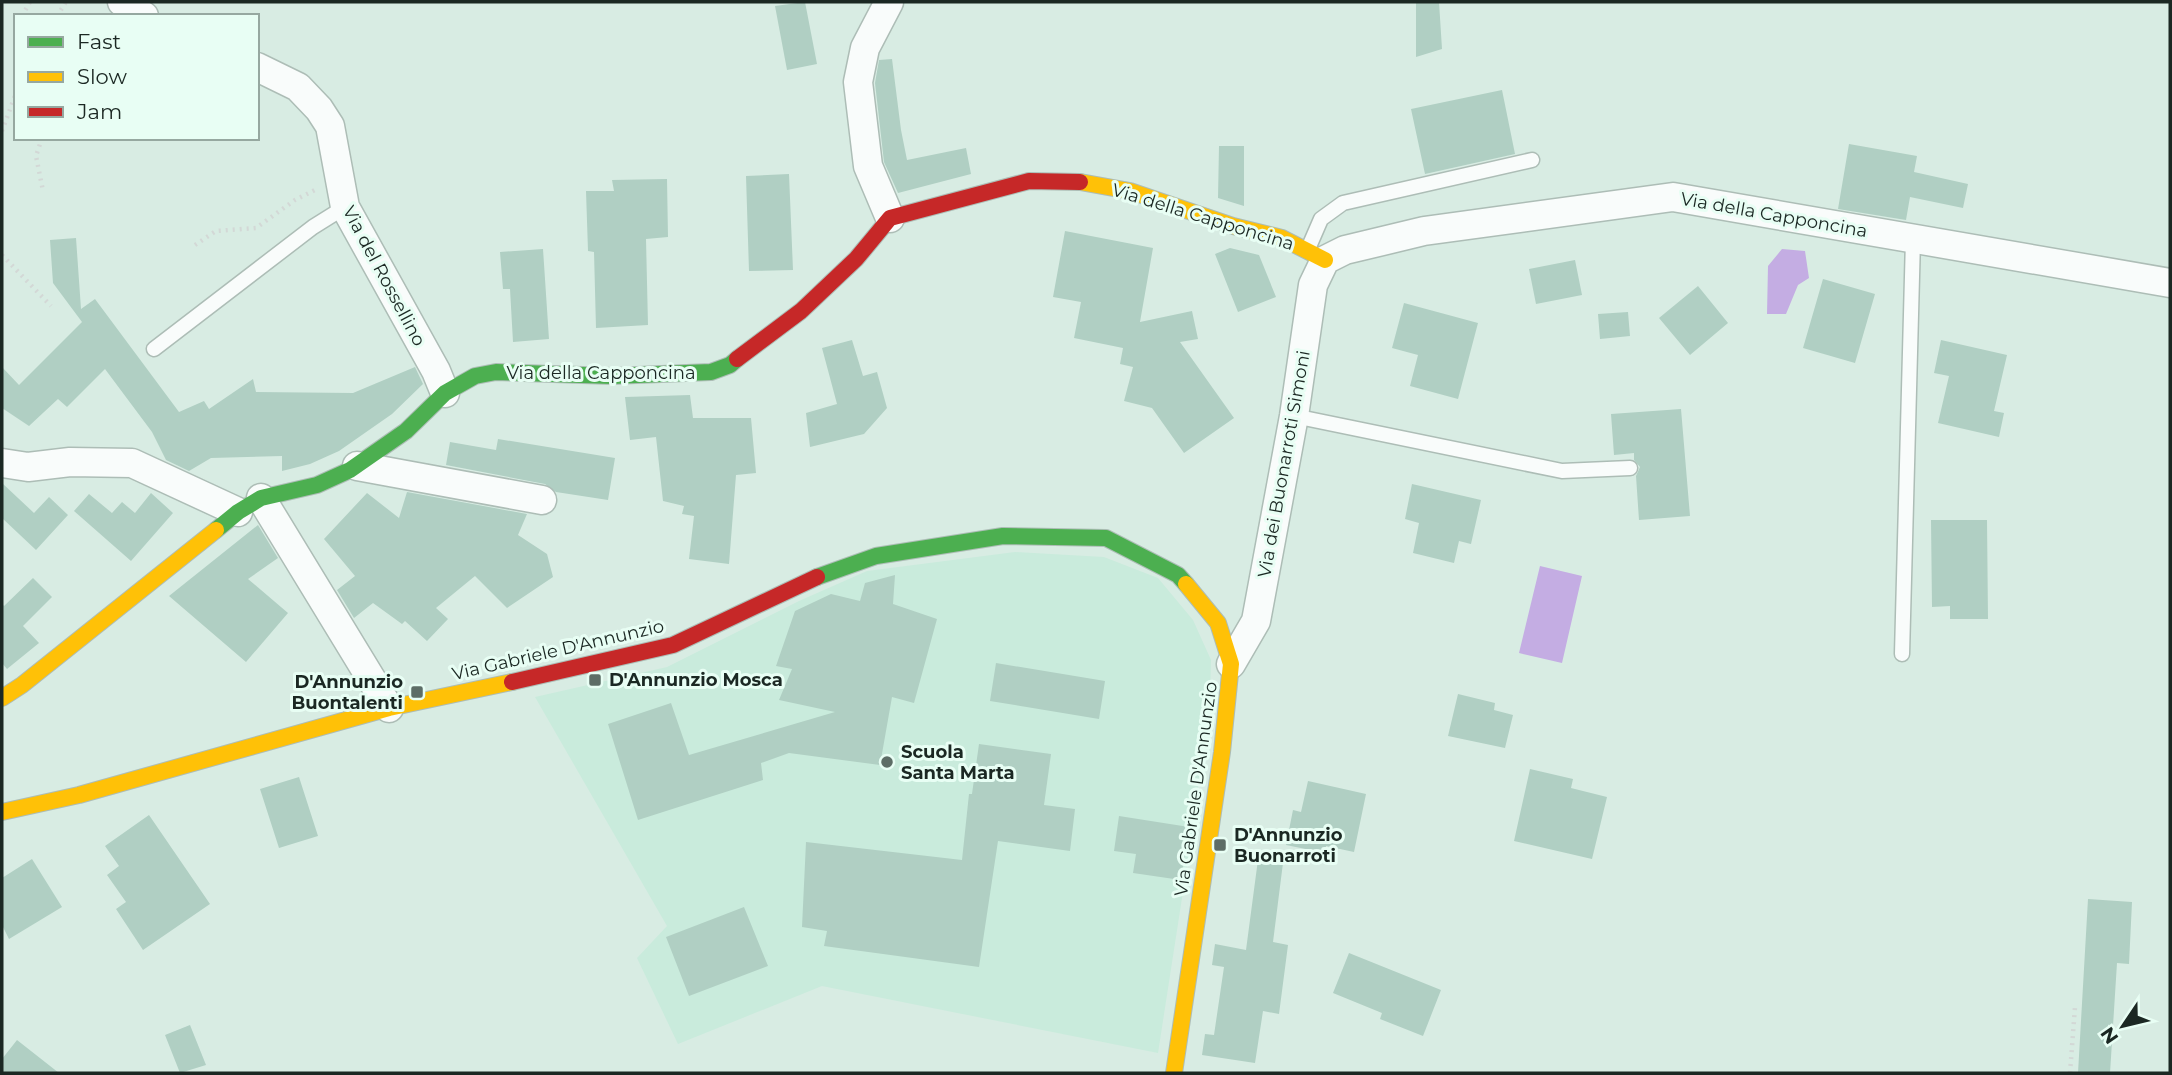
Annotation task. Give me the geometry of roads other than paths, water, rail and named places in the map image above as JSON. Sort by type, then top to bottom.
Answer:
[{"type":"street","points":[[122,2],[141,14]]},
{"type":"street","points":[[889,2],[865,48],[858,82],[869,166],[890,218]]},
{"type":"street","name":"Via del Rossellino","points":[[259,68],[298,87],[319,109],[330,126],[345,208],[436,371],[445,393]]},
{"type":"street","name":"Via della Capponcina","points":[[2,698],[250,505],[317,485],[357,466],[406,431],[445,393],[475,376],[496,372],[624,375],[711,372],[730,365],[801,311],[856,259],[890,218],[1029,181],[1084,182],[1130,191],[1233,226],[1282,239],[1316,255],[1424,231],[1673,197],[2170,283]]},
{"type":"street","name":"Via dei Buonarroti Simoni","points":[[1231,664],[1256,621],[1294,416],[1316,255]]},
{"type":"street","points":[[2,463],[29,467],[70,462],[132,463],[250,505],[389,708]]},
{"type":"street","points":[[357,466],[542,499]]},
{"type":"street","name":"Via Gabriele D'Annunzio","points":[[2,812],[79,795],[389,708],[660,648],[760,605],[829,570],[876,556],[1003,536],[1106,538],[1178,575],[1218,623],[1231,664],[1222,752],[1174,1073]]},
{"type":"lane","points":[[1316,255],[1321,219],[1343,203],[1532,160]]},
{"type":"lane","points":[[154,349],[313,227],[345,208]]},
{"type":"lane","points":[[1902,654],[1913,239]]},
{"type":"lane","points":[[1294,416],[1562,471],[1630,468]]},
{"type":"place","name":"D'Annunzio Mosca","points":[[595,680]]},
{"type":"place","name":"D'Annunzio Buontalenti","points":[[417,692]]},
{"type":"place","name":"Scuola Santa Marta","points":[[887,762]]},
{"type":"place","name":"D'Annunzio Buonarroti","points":[[1220,845]]}]
